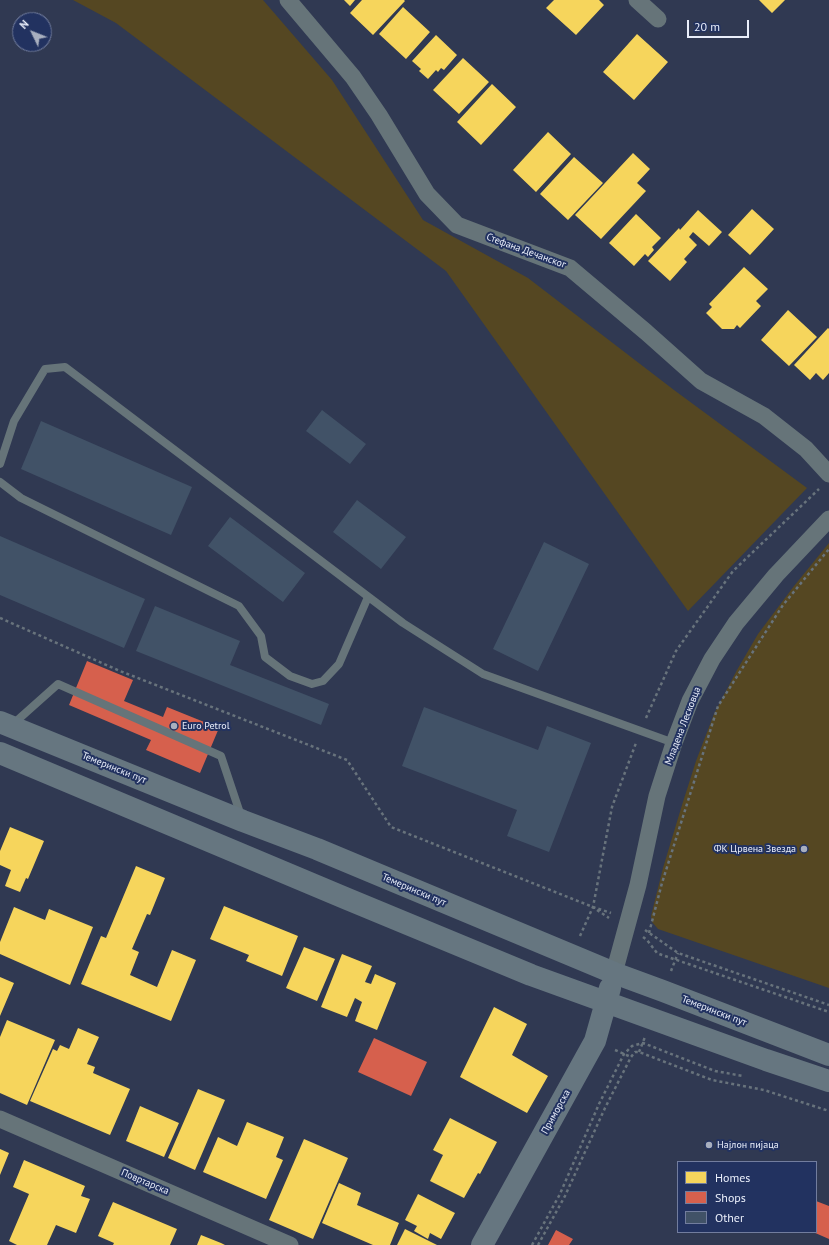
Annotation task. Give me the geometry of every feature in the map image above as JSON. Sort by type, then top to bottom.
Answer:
[{"type":"main road","name":"Темерински пут","points":[[5,724],[243,821],[317,849],[572,954],[614,973],[829,1055]]},
{"type":"main road","points":[[0,753],[531,975],[766,1060],[829,1081]]},
{"type":"main road","name":"Приморска","points":[[482,1245],[595,1042],[614,973]]},
{"type":"street","name":"Стефана Дечанског","points":[[288,0],[353,77],[379,115],[427,194],[457,225],[570,268],[701,381],[764,416],[806,449],[829,474]]},
{"type":"street","points":[[637,0],[658,19]]},
{"type":"street","name":"Младена Лесковца","points":[[614,973],[638,885],[657,796],[674,743],[690,701],[712,659],[736,623],[776,575],[829,519]]},
{"type":"street","name":"Повртарска","points":[[0,1119],[290,1245]]},
{"type":"lane","points":[[0,464],[14,421],[44,369],[65,367],[403,623],[483,674],[674,743]]},
{"type":"lane","points":[[0,482],[21,498],[240,606],[261,636],[265,657],[290,676],[312,684],[323,681],[339,664],[368,597]]},
{"type":"lane","points":[[5,724],[58,684],[221,756],[243,821]]},
{"type":"path","points":[[649,933],[662,882],[718,706],[783,605],[829,549]]},
{"type":"path","points":[[0,618],[120,671],[347,760],[391,827],[593,907],[572,954]]},
{"type":"path","points":[[629,919],[678,953],[829,1005]]},
{"type":"path","points":[[678,953],[675,960],[829,1012]]},
{"type":"path","points":[[532,1245],[560,1194],[599,1104],[624,1054],[632,1046],[643,1043],[639,1052]]},
{"type":"path","points":[[538,1245],[565,1196],[604,1108],[635,1052],[639,1052],[712,1080],[764,1090],[829,1111]]},
{"type":"shaded area","points":[[73,0],[263,0],[332,80],[423,220],[528,278],[674,390],[807,488],[688,611],[446,271],[116,23]]},
{"type":"shaded area","points":[[829,543],[829,988],[658,929],[652,922],[651,916],[663,868],[682,805],[696,761],[714,714],[758,634]]},
{"type":"building: Homes","points":[[344,0],[355,0],[350,6]]},
{"type":"building: Homes","points":[[362,0],[405,1],[373,35],[350,13]]},
{"type":"building: Homes","points":[[554,0],[599,0],[604,5],[576,35],[546,8]]},
{"type":"building: Homes","points":[[759,0],[785,0],[772,13]]},
{"type":"building: Homes","points":[[403,7],[430,32],[406,59],[379,34]]},
{"type":"building: Homes","points":[[637,34],[668,62],[634,100],[603,72]]},
{"type":"building: Homes","points":[[436,35],[457,55],[444,70],[441,68],[438,72],[436,70],[428,79],[419,71],[421,69],[412,61]]},
{"type":"building: Homes","points":[[463,58],[489,82],[459,114],[433,90]]},
{"type":"building: Homes","points":[[492,84],[516,107],[481,145],[457,122]]},
{"type":"building: Homes","points":[[548,132],[571,154],[536,192],[513,170]]},
{"type":"building: Homes","points":[[633,153],[650,169],[637,183],[646,191],[601,239],[575,215]]},
{"type":"building: Homes","points":[[574,157],[603,183],[568,220],[540,194]]},
{"type":"building: Homes","points":[[752,209],[774,229],[750,255],[728,235]]},
{"type":"building: Homes","points":[[698,210],[722,232],[709,246],[693,232],[689,237],[697,245],[684,259],[687,262],[670,281],[648,261]]},
{"type":"building: Homes","points":[[636,214],[661,238],[652,247],[654,250],[648,257],[645,254],[634,266],[609,243]]},
{"type":"building: Homes","points":[[744,267],[768,289],[756,301],[761,306],[740,328],[737,325],[734,329],[722,329],[706,313],[712,307],[709,304]]},
{"type":"building: Homes","points":[[788,310],[817,337],[789,366],[761,340]]},
{"type":"building: Homes","points":[[828,328],[829,373],[823,380],[816,373],[810,380],[794,365]]},
{"type":"building: Homes","points":[[10,827],[44,841],[28,879],[26,878],[20,892],[5,886],[11,870],[0,865],[0,851]]},
{"type":"building: Homes","points":[[136,866],[165,878],[150,915],[147,914],[132,949],[139,952],[130,975],[157,987],[172,950],[196,960],[171,1021],[81,984],[101,936],[106,938]]},
{"type":"building: Homes","points":[[224,906],[298,936],[282,976],[246,961],[249,955],[210,939]]},
{"type":"building: Homes","points":[[14,907],[45,920],[49,909],[93,927],[70,985],[0,954],[0,942]]},
{"type":"building: Homes","points":[[304,947],[335,959],[317,1001],[286,988]]},
{"type":"building: Homes","points":[[342,954],[372,966],[365,982],[371,984],[375,974],[396,983],[377,1030],[355,1021],[362,1002],[355,998],[347,1017],[321,1007]]},
{"type":"building: Homes","points":[[0,977],[14,983],[0,1016]]},
{"type":"building: Homes","points":[[494,1007],[527,1024],[512,1055],[548,1076],[527,1113],[460,1077]]},
{"type":"building: Homes","points":[[7,1020],[55,1040],[27,1105],[0,1093],[0,1037]]},
{"type":"building: Homes","points":[[78,1028],[99,1037],[87,1064],[95,1067],[93,1073],[130,1089],[110,1135],[30,1101],[53,1049],[57,1051],[60,1045],[69,1049]]},
{"type":"building: Homes","points":[[198,1089],[225,1100],[195,1170],[168,1158]]},
{"type":"building: Homes","points":[[140,1106],[179,1123],[164,1157],[126,1141]]},
{"type":"building: Homes","points":[[450,1118],[497,1142],[480,1174],[478,1173],[464,1198],[430,1181],[443,1155],[433,1150]]},
{"type":"building: Homes","points":[[247,1122],[284,1137],[276,1157],[283,1160],[266,1199],[203,1172],[218,1137],[237,1146]]},
{"type":"building: Homes","points":[[304,1139],[348,1158],[313,1239],[269,1220]]},
{"type":"building: Homes","points":[[0,1149],[9,1153],[0,1175]]},
{"type":"building: Homes","points":[[24,1160],[85,1186],[81,1196],[90,1199],[76,1233],[56,1225],[47,1245],[17,1245],[9,1241],[29,1194],[13,1187]]},
{"type":"building: Homes","points":[[339,1183],[361,1193],[357,1205],[399,1223],[390,1245],[373,1245],[322,1223]]},
{"type":"building: Homes","points":[[418,1194],[455,1213],[441,1239],[430,1233],[428,1239],[414,1231],[417,1226],[405,1220]]},
{"type":"building: Homes","points":[[113,1202],[177,1229],[170,1245],[113,1245],[114,1243],[98,1236]]},
{"type":"building: Homes","points":[[405,1229],[437,1245],[397,1245]]},
{"type":"building: Homes","points":[[201,1235],[221,1243],[225,1245],[197,1245]]},
{"type":"building: Shops","points":[[87,661],[133,680],[124,701],[163,717],[167,707],[219,728],[200,773],[146,750],[151,740],[69,705]]},
{"type":"building: Shops","points":[[374,1038],[427,1062],[411,1096],[358,1072]]},
{"type":"building: Shops","points":[[817,1201],[829,1206],[829,1239],[815,1233],[817,1233]]},
{"type":"building: Shops","points":[[556,1230],[573,1239],[569,1245],[548,1245]]},
{"type":"building: Other","points":[[322,410],[366,444],[350,464],[306,431]]},
{"type":"building: Other","points":[[41,421],[192,487],[171,535],[21,469]]},
{"type":"building: Other","points":[[357,500],[406,537],[381,569],[333,532]]},
{"type":"building: Other","points":[[230,517],[305,573],[283,602],[208,546]]},
{"type":"building: Other","points":[[0,536],[145,599],[124,648],[0,595]]},
{"type":"building: Other","points":[[544,542],[589,564],[538,671],[493,649]]},
{"type":"building: Other","points":[[155,606],[240,641],[230,665],[329,704],[321,725],[136,651]]},
{"type":"building: Other","points":[[424,707],[538,750],[547,726],[591,743],[549,852],[507,836],[517,810],[402,766]]},
{"type":"place","name":"Euro Petrol","points":[[174,726]]},
{"type":"place","name":"ФК Црвена Звезда","points":[[804,849]]},
{"type":"place","name":"Најлон пијаца","points":[[709,1145]]}]
